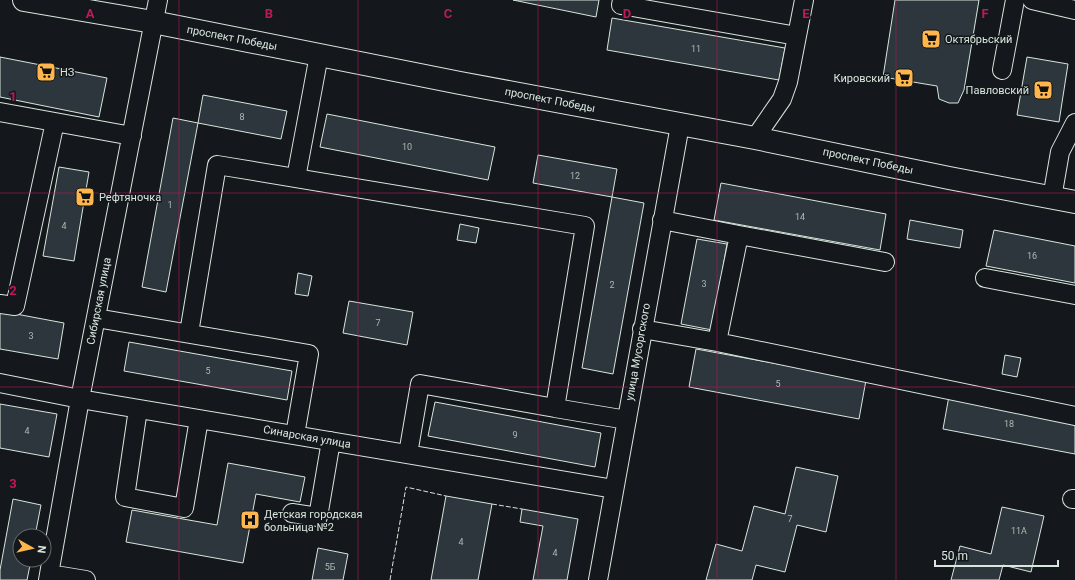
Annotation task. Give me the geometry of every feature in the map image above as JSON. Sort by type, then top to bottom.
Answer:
[{"type":"main road","name":"проспект Победы","points":[[24,0],[153,22],[460,84],[755,138],[1075,202]]},
{"type":"street","name":"Сибирская улица","points":[[48,577],[80,399],[158,0]]},
{"type":"street","points":[[622,0],[621,4],[797,36]]},
{"type":"street","points":[[755,138],[782,100],[788,82],[804,0]]},
{"type":"street","points":[[1002,70],[1015,0]]},
{"type":"street","points":[[1032,0],[1075,10]]},
{"type":"street","points":[[296,178],[319,55]]},
{"type":"street","points":[[0,112],[132,136]]},
{"type":"street","points":[[0,304],[15,306],[55,122]]},
{"type":"street","points":[[1052,198],[1060,152],[1075,123]]},
{"type":"street","name":"улица Мусоргского","points":[[598,580],[642,329],[680,125]]},
{"type":"street","points":[[189,334],[217,165],[585,226],[555,408]]},
{"type":"street","points":[[662,220],[885,262]]},
{"type":"street","points":[[717,342],[739,235]]},
{"type":"street","points":[[985,278],[1075,295]]},
{"type":"street","points":[[96,318],[309,354],[294,435]]},
{"type":"street","points":[[642,329],[717,342],[1075,416]]},
{"type":"street","name":"Синарская улица","points":[[0,383],[80,399],[614,489]]},
{"type":"street","points":[[408,454],[420,384],[627,420]]},
{"type":"street","points":[[138,409],[125,497],[184,508],[199,419]]},
{"type":"street","points":[[292,513],[318,516],[331,441]]},
{"type":"street","points":[[48,577],[86,580]]},
{"type":"building","points":[[513,0],[599,0],[596,17]]},
{"type":"building","name":"Октябрьский","points":[[895,0],[979,0],[964,90],[958,103],[949,103],[939,99],[937,86],[883,77]]},
{"type":"building","points":[[612,18],[785,48],[779,80],[607,50]]},
{"type":"building","points":[[0,57],[107,78],[99,117],[0,97]]},
{"type":"building","name":"Павловский","points":[[1027,57],[1068,64],[1059,122],[1017,115]]},
{"type":"building","points":[[203,95],[287,111],[281,139],[198,123]]},
{"type":"building","points":[[327,114],[495,147],[488,180],[320,147]]},
{"type":"building","points":[[173,118],[198,123],[166,292],[142,287]]},
{"type":"building","points":[[538,155],[617,169],[612,197],[533,183]]},
{"type":"building","points":[[59,167],[89,172],[74,261],[43,256]]},
{"type":"building","points":[[721,183],[886,214],[880,250],[714,220]]},
{"type":"building","points":[[612,197],[644,203],[613,374],[582,368]]},
{"type":"building","points":[[910,220],[963,230],[960,248],[907,239]]},
{"type":"building","points":[[460,224],[479,228],[476,243],[457,240]]},
{"type":"building","points":[[994,230],[1075,246],[1075,283],[986,266]]},
{"type":"building","points":[[697,239],[727,244],[712,330],[681,324]]},
{"type":"building","points":[[298,273],[312,276],[308,296],[295,294]]},
{"type":"building","points":[[349,301],[413,312],[407,345],[343,333]]},
{"type":"building","points":[[0,311],[64,323],[58,359],[0,349]]},
{"type":"building","points":[[129,342],[292,371],[287,400],[124,371]]},
{"type":"building","points":[[696,349],[866,380],[859,419],[689,387]]},
{"type":"building","points":[[1005,355],[1021,358],[1017,377],[1002,374]]},
{"type":"building","points":[[949,396],[1075,419],[1075,454],[943,429]]},
{"type":"building","points":[[435,402],[601,433],[595,467],[428,436]]},
{"type":"building","points":[[0,404],[57,414],[49,457],[0,448]]},
{"type":"building","points":[[228,463],[305,477],[300,502],[256,494],[243,563],[126,542],[132,510],[217,525]]},
{"type":"building","points":[[796,467],[838,476],[826,532],[797,525],[785,572],[756,565],[752,580],[706,580],[716,544],[742,551],[754,506],[785,514]]},
{"type":"building","points":[[446,496],[492,504],[478,580],[431,580]]},
{"type":"building","points":[[13,499],[41,505],[37,528],[12,528],[12,568],[29,568],[27,580],[0,580],[0,570]]},
{"type":"building","points":[[1002,507],[1044,516],[1031,572],[1003,565],[999,580],[951,580],[960,546],[991,554]]},
{"type":"building","points":[[522,509],[578,519],[567,580],[533,580],[543,526],[520,522]]},
{"type":"building","points":[[318,548],[348,554],[343,580],[312,580]]},
{"type":"fence","points":[[390,580],[406,487],[446,496]]},
{"type":"fence","points":[[492,504],[522,509]]},
{"type":"place","name":"Октябрьский","points":[[931,39]]},
{"type":"place","name":"НЗ","points":[[46,72]]},
{"type":"place","name":"Кировский","points":[[904,78]]},
{"type":"place","name":"Павловский","points":[[1043,90]]},
{"type":"place","name":"Рефтяночка","points":[[85,197]]},
{"type":"place","name":"Детская городская больница №2","points":[[250,520]]}]
